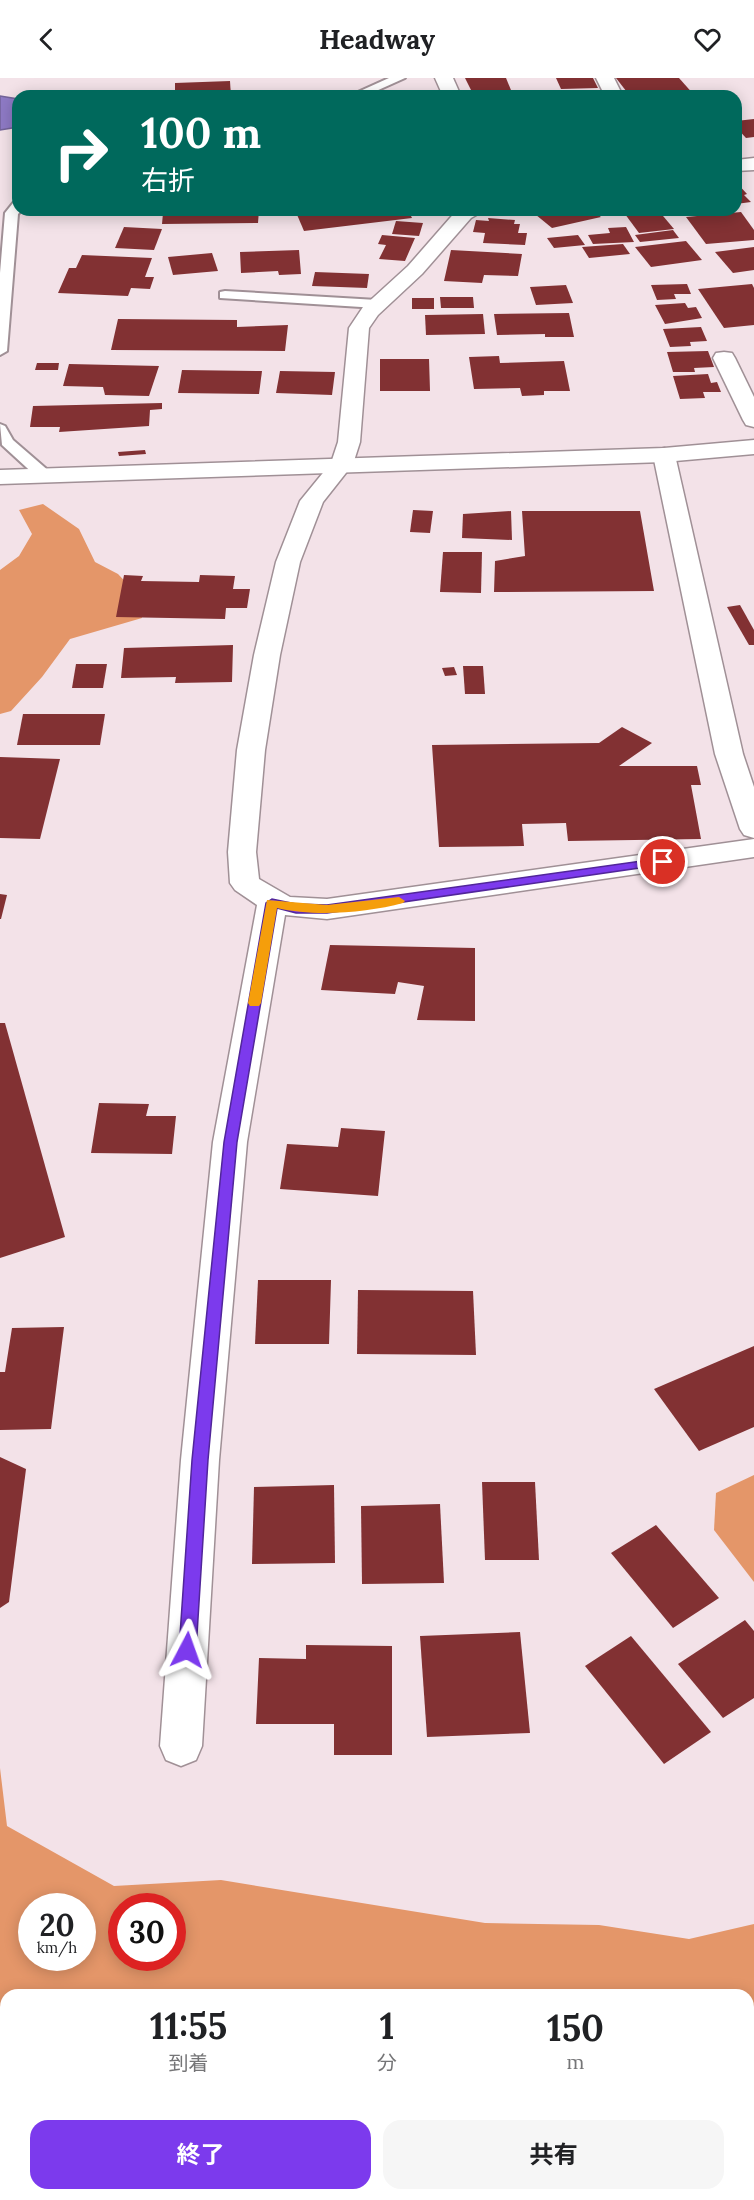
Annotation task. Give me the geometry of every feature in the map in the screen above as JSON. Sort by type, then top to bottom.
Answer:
[{"type":"street","points":[[462,216],[415,270],[370,310],[359,328],[349,442],[342,464],[312,501],[288,562],[267,655],[251,750],[242,852],[245,883],[272,903],[296,909],[327,909],[754,848]]},
{"type":"street","points":[[724,358],[754,420]]},
{"type":"street","points":[[0,477],[664,455],[754,447]]},
{"type":"street","points":[[664,455],[729,754],[754,830]]},
{"type":"street","points":[[181,1746],[200,1460],[230,1142],[272,903]]},
{"type":"lane","points":[[370,90],[399,78]]},
{"type":"lane","points":[[0,351],[12,213]]},
{"type":"lane","points":[[225,295],[378,304]]},
{"type":"lane","points":[[0,429],[7,442],[44,475]]},
{"type":"shaded area","points":[[0,96],[12,98],[12,128],[0,130]]},
{"type":"shaded area","points":[[43,504],[79,529],[95,562],[118,574],[137,594],[142,618],[70,639],[42,677],[11,711],[0,714],[0,570],[19,556],[32,534],[19,510]]},
{"type":"shaded area","points":[[754,1475],[754,1582],[714,1530],[716,1493]]},
{"type":"shaded area","points":[[0,1768],[7,1826],[114,1886],[221,1880],[485,1923],[599,1925],[689,1939],[754,1924],[754,1989],[0,1989]]},
{"type":"building","points":[[465,78],[506,78],[511,90],[471,90]]},
{"type":"building","points":[[556,78],[593,78],[598,88],[561,89]]},
{"type":"building","points":[[616,78],[679,78],[690,90],[625,90]]},
{"type":"building","points":[[230,81],[231,90],[175,90],[175,83]]},
{"type":"building","points":[[754,119],[754,137],[746,138],[742,134],[742,120]]},
{"type":"building","points":[[742,189],[747,194],[744,195],[751,202],[742,203]]},
{"type":"building","points":[[742,213],[754,230],[754,240],[706,244],[686,217],[742,216]]},
{"type":"building","points":[[163,216],[259,216],[258,223],[162,224]]},
{"type":"building","points":[[298,216],[411,216],[412,218],[304,231]]},
{"type":"building","points":[[537,216],[601,217],[552,228]]},
{"type":"building","points":[[626,216],[663,216],[674,229],[639,233]]},
{"type":"building","points":[[488,218],[515,220],[514,224],[520,224],[518,233],[527,233],[525,245],[483,243],[485,233],[473,232],[476,220],[489,221]]},
{"type":"building","points":[[396,221],[423,223],[419,236],[392,234]]},
{"type":"building","points":[[124,227],[162,229],[154,250],[115,248]]},
{"type":"building","points":[[626,227],[634,242],[593,244],[588,235],[610,233],[608,228]]},
{"type":"building","points":[[673,230],[679,238],[640,242],[635,235]]},
{"type":"building","points":[[382,235],[415,238],[405,261],[379,259],[386,245],[378,244]]},
{"type":"building","points":[[578,235],[585,245],[554,248],[547,238]]},
{"type":"building","points":[[686,241],[702,260],[651,267],[635,247]]},
{"type":"building","points":[[623,244],[630,254],[589,258],[582,247]]},
{"type":"building","points":[[754,247],[754,270],[733,273],[715,252]]},
{"type":"building","points":[[299,250],[301,274],[279,275],[278,271],[241,273],[240,252]]},
{"type":"building","points":[[451,250],[522,254],[518,276],[484,275],[482,283],[444,281]]},
{"type":"building","points":[[212,253],[218,271],[173,275],[168,257]]},
{"type":"building","points":[[82,255],[152,258],[145,277],[154,277],[150,289],[131,288],[128,296],[58,293],[69,268],[76,268]]},
{"type":"building","points":[[315,272],[369,274],[367,288],[312,286]]},
{"type":"building","points":[[687,284],[691,294],[674,294],[676,299],[657,300],[651,285]]},
{"type":"building","points":[[752,284],[754,288],[754,325],[724,328],[698,289]]},
{"type":"building","points":[[566,285],[573,303],[536,305],[530,287]]},
{"type":"building","points":[[440,297],[473,297],[474,308],[441,308]]},
{"type":"building","points":[[412,298],[434,298],[434,309],[412,309]]},
{"type":"building","points":[[685,303],[688,308],[696,307],[702,318],[665,324],[655,305]]},
{"type":"building","points":[[569,313],[574,337],[545,337],[545,334],[497,335],[494,314]]},
{"type":"building","points":[[483,314],[485,334],[426,335],[425,315]]},
{"type":"building","points":[[118,319],[237,320],[237,327],[288,325],[285,351],[111,350]]},
{"type":"building","points":[[701,327],[707,341],[690,342],[691,346],[670,347],[663,329]]},
{"type":"building","points":[[708,351],[714,367],[694,368],[695,372],[673,372],[667,352]]},
{"type":"building","points":[[499,356],[500,363],[564,361],[570,391],[544,391],[544,395],[522,396],[520,388],[474,389],[469,357]]},
{"type":"building","points":[[380,359],[429,359],[430,391],[380,391]]},
{"type":"building","points":[[37,363],[59,363],[58,370],[35,370]]},
{"type":"building","points":[[69,364],[159,366],[149,396],[105,395],[103,387],[63,386]]},
{"type":"building","points":[[182,370],[262,371],[259,394],[178,393]]},
{"type":"building","points":[[280,371],[335,372],[332,395],[276,393]]},
{"type":"building","points":[[708,374],[711,383],[717,382],[721,392],[703,392],[705,398],[680,399],[673,376]]},
{"type":"building","points":[[162,403],[162,409],[150,410],[149,426],[59,432],[60,427],[30,427],[33,406]]},
{"type":"building","points":[[145,450],[146,454],[119,456],[118,452]]},
{"type":"building","points":[[413,510],[433,511],[430,533],[410,532]]},
{"type":"building","points":[[511,511],[512,540],[462,538],[463,514]]},
{"type":"building","points":[[522,511],[640,511],[654,591],[494,592],[495,561],[525,556]]},
{"type":"building","points":[[443,552],[482,552],[481,593],[440,592]]},
{"type":"building","points":[[124,575],[143,576],[141,581],[199,582],[200,575],[235,576],[233,589],[250,589],[247,608],[226,608],[225,619],[116,617]]},
{"type":"building","points":[[740,605],[754,630],[754,645],[749,645],[727,607]]},
{"type":"building","points":[[233,645],[232,682],[175,683],[176,677],[121,678],[124,648]]},
{"type":"building","points":[[76,664],[107,664],[103,688],[72,688]]},
{"type":"building","points":[[463,666],[483,666],[485,694],[465,694]]},
{"type":"building","points":[[454,667],[457,675],[445,676],[442,668]]},
{"type":"building","points":[[23,714],[105,714],[100,745],[17,745]]},
{"type":"building","points":[[622,727],[652,743],[619,766],[697,766],[701,785],[691,785],[701,839],[568,841],[566,823],[522,824],[524,846],[439,847],[432,745],[599,743]]},
{"type":"building","points":[[0,757],[60,759],[40,839],[0,838]]},
{"type":"building","points":[[0,894],[7,895],[1,919],[0,919]]},
{"type":"building","points":[[330,945],[475,948],[475,1021],[417,1020],[424,986],[398,982],[395,994],[321,990]]},
{"type":"building","points":[[0,1023],[5,1023],[65,1237],[0,1258]]},
{"type":"building","points":[[99,1103],[149,1104],[146,1116],[176,1116],[172,1154],[91,1153]]},
{"type":"building","points":[[341,1128],[385,1131],[378,1196],[280,1189],[287,1144],[338,1147]]},
{"type":"building","points":[[258,1280],[331,1280],[329,1344],[255,1344]]},
{"type":"building","points":[[358,1290],[473,1291],[476,1355],[357,1354]]},
{"type":"building","points":[[64,1327],[51,1429],[0,1430],[0,1372],[5,1372],[12,1328]]},
{"type":"building","points":[[754,1346],[754,1427],[699,1451],[654,1389]]},
{"type":"building","points":[[0,1457],[26,1469],[9,1602],[0,1608]]},
{"type":"building","points":[[482,1482],[535,1482],[539,1560],[485,1560]]},
{"type":"building","points":[[334,1485],[335,1563],[252,1564],[254,1487]]},
{"type":"building","points":[[440,1504],[444,1583],[362,1584],[361,1506]]},
{"type":"building","points":[[656,1525],[719,1598],[673,1628],[611,1553]]},
{"type":"building","points":[[745,1620],[754,1631],[754,1698],[723,1718],[678,1664]]},
{"type":"building","points":[[520,1632],[530,1733],[427,1737],[420,1636]]},
{"type":"building","points":[[631,1636],[711,1732],[664,1764],[585,1666]]},
{"type":"building","points":[[306,1645],[392,1646],[392,1755],[334,1755],[334,1724],[256,1724],[259,1658],[306,1659]]},
{"type":"slow traffic","points":[[254,1003],[272,903],[296,909],[327,909],[399,901]]},
{"type":"route","points":[[187,1650],[200,1460],[230,1142],[272,903],[296,909],[327,909],[663,862]]}]
